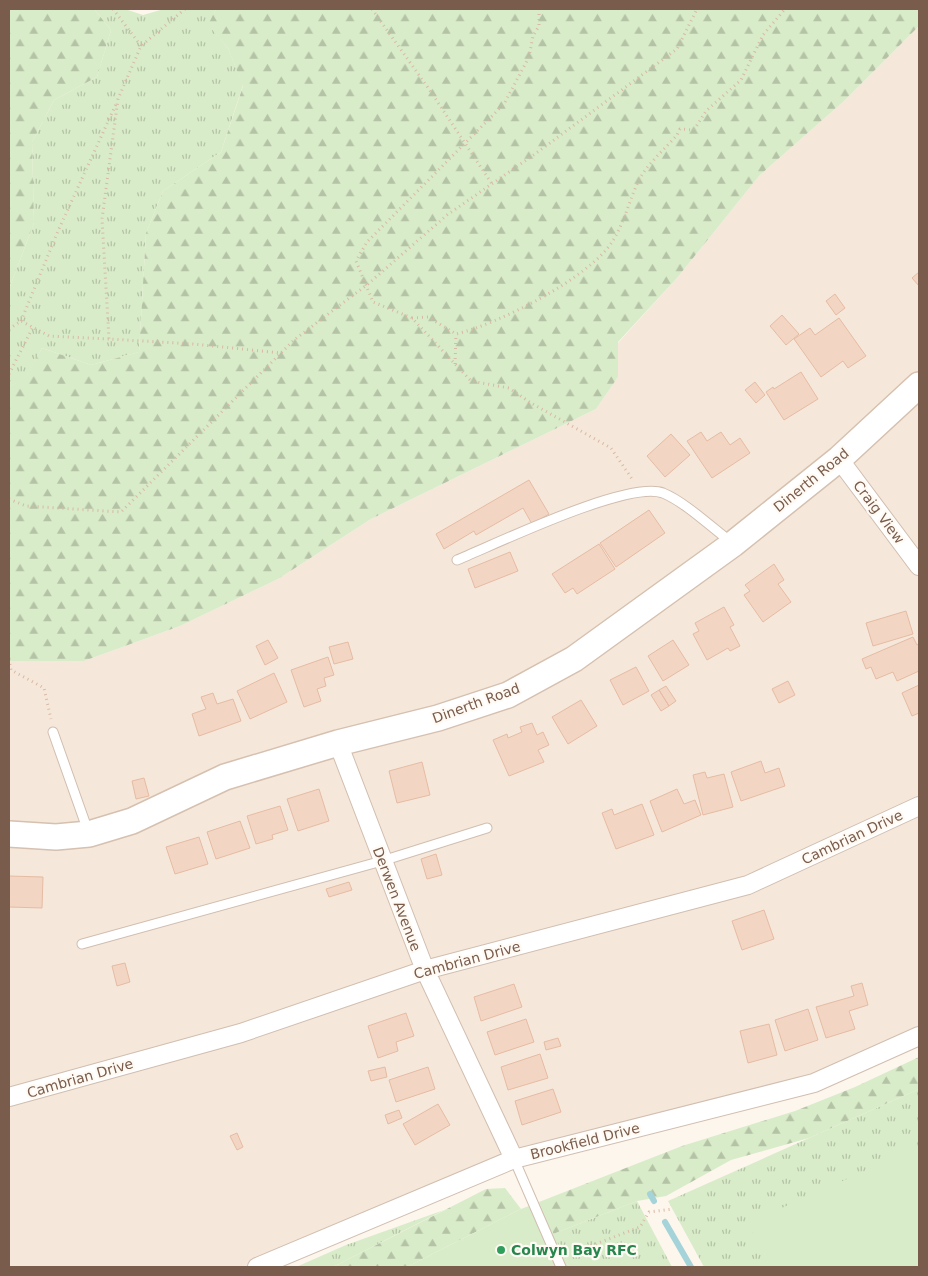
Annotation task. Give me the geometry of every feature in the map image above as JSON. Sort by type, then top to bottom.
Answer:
[{"type":"street","name":"Dinerth Road","points":[[9,834],[56,837],[89,834],[132,821],[225,777],[338,743],[438,718],[508,695],[574,659],[733,544],[839,458],[919,385]]},
{"type":"street","name":"Craig View","points":[[839,458],[919,566]]},
{"type":"street","name":"Derwen Avenue","points":[[338,743],[425,970],[514,1160]]},
{"type":"street","name":"Cambrian Drive","points":[[9,1098],[242,1033],[425,970],[748,885],[919,806]]},
{"type":"street","name":"Brookfield Drive","points":[[257,1267],[514,1160],[814,1083],[919,1036]]},
{"type":"lane","points":[[458,560],[605,500],[641,492],[661,492],[678,501],[733,544]]},
{"type":"lane","points":[[54,732],[89,834]]},
{"type":"lane","points":[[82,944],[382,861],[486,828]]},
{"type":"lane","points":[[514,1160],[559,1263]]},
{"type":"path","points":[[113,9],[141,46]]},
{"type":"path","points":[[9,329],[21,321],[58,232],[141,46],[185,9]]},
{"type":"path","points":[[372,9],[492,184]]},
{"type":"path","points":[[539,9],[539,26],[533,36],[529,57],[504,104],[368,242],[356,261],[368,284],[374,302],[412,318],[471,381],[509,388],[531,403],[611,448],[641,492]]},
{"type":"path","points":[[9,499],[26,506],[121,512],[294,340],[368,284],[447,215],[677,49],[698,9]]},
{"type":"path","points":[[412,318],[428,317],[456,334],[473,330],[530,304],[574,278],[612,242],[638,181],[678,135],[680,130],[694,130],[706,111],[741,80],[763,35],[785,9]]},
{"type":"path","points":[[109,339],[102,219],[118,99],[128,78]]},
{"type":"path","points":[[21,321],[49,336],[193,344],[282,353]]},
{"type":"path","points":[[9,374],[33,327]]},
{"type":"path","points":[[455,364],[456,334]]},
{"type":"path","points":[[9,659],[11,670],[44,688],[54,732]]},
{"type":"path","points":[[559,1263],[640,1227],[649,1212],[673,1210]]},
{"type":"shaded area","points":[[919,26],[919,1036],[814,1083],[514,1159],[257,1267],[9,1267],[9,661],[84,661],[180,626],[278,579],[371,519],[596,409],[618,377],[618,343],[677,278],[759,176],[844,101]]},
{"type":"green space","points":[[9,9],[94,9],[111,30],[97,77],[54,100],[32,142],[34,223],[9,289]]},
{"type":"green space","points":[[94,9],[125,9],[143,15],[164,9],[216,9],[209,25],[228,48],[243,85],[221,152],[163,191],[146,233],[139,352],[91,365],[42,348],[26,378],[9,387],[9,289],[34,223],[32,142],[54,100],[97,77],[111,30]]},
{"type":"green space","points":[[216,9],[919,9],[919,26],[844,101],[759,176],[677,278],[618,342],[618,377],[596,409],[371,519],[278,579],[180,626],[84,661],[9,661],[9,387],[26,377],[42,348],[91,365],[139,352],[146,233],[163,191],[221,152],[243,86],[228,48],[208,25]]},
{"type":"green space","points":[[919,1057],[919,1089],[809,1138],[731,1160],[666,1196],[637,1201],[553,1234],[539,1202],[682,1146],[795,1111],[855,1087]]},
{"type":"green space","points":[[919,1089],[919,1267],[704,1267],[668,1201]]},
{"type":"green space","points":[[919,1147],[919,1267],[768,1267],[748,1223]]},
{"type":"green space","points":[[505,1188],[521,1209],[407,1267],[333,1267],[486,1189]]},
{"type":"green space","points":[[637,1201],[672,1267],[569,1267],[553,1234]]},
{"type":"green space","name":"Colwyn Bay RFC","points":[[539,1202],[569,1267],[407,1267],[521,1209]]},
{"type":"green space","points":[[444,1210],[333,1267],[296,1267],[346,1245]]},
{"type":"building","points":[[919,272],[919,286],[912,278]]},
{"type":"building","points":[[835,294],[845,308],[836,315],[826,301]]},
{"type":"building","points":[[782,315],[799,334],[786,345],[770,326]]},
{"type":"building","points":[[839,318],[866,356],[848,368],[843,361],[821,377],[794,339],[810,328],[815,335]]},
{"type":"building","points":[[801,372],[818,399],[784,420],[766,392]]},
{"type":"building","points":[[755,382],[765,395],[756,403],[745,390]]},
{"type":"building","points":[[701,432],[707,441],[721,432],[730,445],[740,438],[750,453],[712,478],[687,441]]},
{"type":"building","points":[[671,434],[690,455],[665,477],[647,456]]},
{"type":"building","points":[[529,480],[549,514],[532,524],[523,508],[476,535],[474,531],[444,549],[436,534]]},
{"type":"building","points":[[649,510],[665,533],[616,567],[600,543]]},
{"type":"building","points":[[599,544],[615,569],[577,594],[573,588],[565,593],[552,574]]},
{"type":"building","points":[[510,552],[518,571],[475,588],[468,569]]},
{"type":"building","points":[[774,564],[784,580],[778,584],[791,602],[763,622],[744,595],[750,591],[745,585]]},
{"type":"building","points":[[724,607],[734,625],[730,627],[740,646],[730,651],[728,648],[707,660],[693,634],[699,631],[695,623]]},
{"type":"building","points":[[906,611],[913,634],[873,646],[866,623]]},
{"type":"building","points":[[913,637],[917,645],[919,644],[919,671],[897,681],[893,672],[876,679],[871,667],[866,669],[862,659]]},
{"type":"building","points":[[268,640],[278,658],[265,665],[256,646]]},
{"type":"building","points":[[673,640],[689,665],[663,681],[648,656]]},
{"type":"building","points":[[348,642],[353,659],[334,664],[329,647]]},
{"type":"building","points":[[328,657],[334,675],[324,678],[326,686],[317,689],[321,701],[304,707],[291,670]]},
{"type":"building","points":[[636,667],[649,691],[623,705],[610,680]]},
{"type":"building","points":[[274,673],[287,702],[250,719],[237,691]]},
{"type":"building","points":[[788,681],[795,695],[779,703],[772,689]]},
{"type":"building","points":[[919,685],[919,713],[912,716],[902,693]]},
{"type":"building","points":[[666,686],[676,701],[669,706],[659,690]]},
{"type":"building","points":[[659,690],[669,706],[661,711],[651,695]]},
{"type":"building","points":[[213,693],[217,704],[233,699],[241,721],[199,736],[192,714],[206,709],[201,697]]},
{"type":"building","points":[[581,700],[597,726],[568,744],[552,717]]},
{"type":"building","points":[[532,723],[537,735],[543,732],[549,745],[538,750],[544,762],[509,776],[493,740],[507,734],[508,738],[522,732],[520,727]]},
{"type":"building","points":[[761,761],[765,773],[779,768],[785,786],[741,801],[731,772]]},
{"type":"building","points":[[422,762],[430,795],[397,803],[389,771]]},
{"type":"building","points":[[705,772],[707,778],[724,774],[733,807],[703,815],[693,775]]},
{"type":"building","points":[[144,778],[149,796],[136,799],[132,781]]},
{"type":"building","points":[[319,789],[329,821],[298,831],[287,799]]},
{"type":"building","points":[[677,789],[684,804],[695,800],[701,815],[662,832],[650,801]]},
{"type":"building","points":[[642,804],[654,835],[616,849],[602,813],[612,809],[614,815]]},
{"type":"building","points":[[280,806],[288,830],[272,835],[273,839],[256,844],[247,816]]},
{"type":"building","points":[[240,821],[250,848],[216,859],[207,832]]},
{"type":"building","points":[[199,837],[208,864],[175,874],[166,847]]},
{"type":"building","points":[[436,854],[442,875],[427,879],[421,859]]},
{"type":"building","points":[[9,876],[43,877],[42,908],[9,907]]},
{"type":"building","points":[[349,882],[352,890],[329,897],[326,889]]},
{"type":"building","points":[[764,910],[774,939],[742,950],[732,921]]},
{"type":"building","points":[[125,963],[130,982],[117,986],[112,966]]},
{"type":"building","points":[[862,983],[868,1005],[849,1011],[855,1029],[826,1038],[816,1007],[854,996],[851,986]]},
{"type":"building","points":[[514,984],[522,1007],[481,1021],[474,997]]},
{"type":"building","points":[[808,1009],[818,1040],[785,1051],[775,1020]]},
{"type":"building","points":[[406,1013],[414,1036],[396,1042],[398,1051],[378,1058],[368,1026]]},
{"type":"building","points":[[526,1019],[534,1042],[495,1055],[487,1032]]},
{"type":"building","points":[[769,1024],[777,1055],[748,1063],[740,1031]]},
{"type":"building","points":[[558,1038],[561,1046],[546,1050],[544,1042]]},
{"type":"building","points":[[540,1054],[548,1078],[508,1090],[501,1067]]},
{"type":"building","points":[[385,1067],[387,1077],[371,1081],[368,1071]]},
{"type":"building","points":[[428,1067],[435,1089],[396,1102],[389,1080]]},
{"type":"building","points":[[553,1089],[561,1112],[522,1125],[515,1101]]},
{"type":"building","points":[[438,1104],[450,1125],[415,1145],[403,1124]]},
{"type":"building","points":[[399,1110],[402,1118],[388,1124],[385,1115]]},
{"type":"building","points":[[237,1133],[243,1147],[237,1150],[230,1136]]},
{"type":"waterway","points":[[650,1194],[654,1201]]},
{"type":"waterway","points":[[665,1222],[691,1267]]},
{"type":"place","name":"Colwyn Bay RFC","points":[[501,1250]]}]
